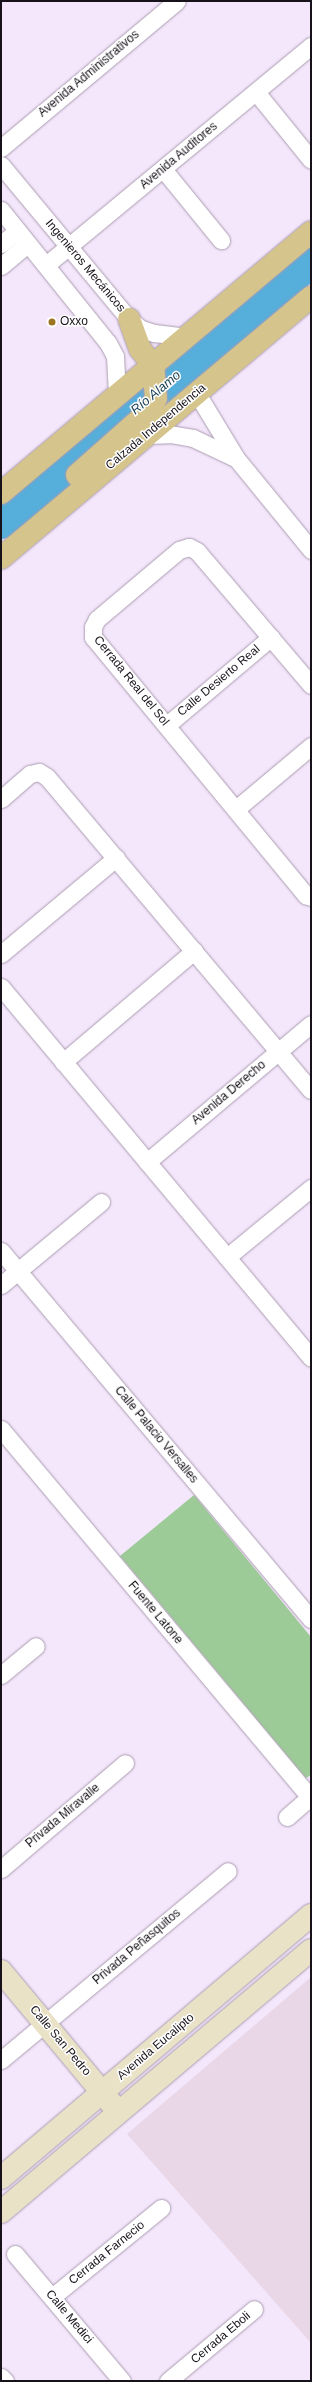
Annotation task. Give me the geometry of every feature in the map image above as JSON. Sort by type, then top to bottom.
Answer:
[{"type":"main road","points":[[1,493],[311,232]]},
{"type":"main road","name":"Calzada Independencia","points":[[1,558],[196,392],[311,297]]},
{"type":"main road","points":[[1,548],[14,531],[148,412],[156,398],[152,366],[140,349],[129,319]]},
{"type":"street","name":"Avenida Administrativos","points":[[1,148],[178,1]]},
{"type":"street","name":"Avenida Auditores","points":[[46,265],[311,46]]},
{"type":"street","points":[[256,92],[311,160]]},
{"type":"street","name":"Ingenieros Mecánicos","points":[[1,165],[129,319],[141,329],[154,333],[187,337]]},
{"type":"street","points":[[163,169],[221,240]]},
{"type":"street","points":[[1,210],[108,343],[115,356],[117,395]]},
{"type":"street","points":[[1,244],[22,237]]},
{"type":"street","points":[[1,266],[22,237]]},
{"type":"street","points":[[196,392],[236,458],[311,550]]},
{"type":"street","points":[[146,435],[170,434],[193,438],[215,446],[236,458]]},
{"type":"street","name":"Cerrada Real del Sol","points":[[308,675],[270,637],[197,551],[189,547],[179,550],[97,619],[93,627],[93,637],[306,895],[311,897]]},
{"type":"street","name":"Calle Desierto Real","points":[[167,725],[270,637]]},
{"type":"street","points":[[236,809],[311,746]]},
{"type":"street","points":[[1,799],[30,774],[39,772],[47,777],[311,1090]]},
{"type":"street","points":[[1,954],[116,858]]},
{"type":"street","points":[[63,1062],[194,951]]},
{"type":"street","points":[[1,987],[227,1257],[307,1346]]},
{"type":"street","name":"Avenida Derecho","points":[[147,1162],[311,1024]]},
{"type":"street","points":[[227,1257],[311,1188]]},
{"type":"street","points":[[1,1285],[101,1202]]},
{"type":"street","name":"Calle Palacio Versalles","points":[[1,1251],[311,1619]]},
{"type":"street","name":"Fuente Latone","points":[[1,1429],[310,1796]]},
{"type":"street","points":[[1,1675],[36,1646]]},
{"type":"street","name":"Privada Miravalle","points":[[1,1869],[125,1763]]},
{"type":"street","points":[[287,1816],[310,1796]]},
{"type":"street","name":"Privada Peñasquitos","points":[[1,2060],[228,1871]]},
{"type":"street","name":"Avenida Eucalipto","points":[[1,2178],[311,1915]]},
{"type":"street","name":"Avenida Eucalipto","points":[[1,2212],[118,2111],[311,1950]]},
{"type":"street","name":"Calle San Pedro","points":[[1,1971],[118,2111]]},
{"type":"street","name":"Cerrada Farnecio","points":[[52,2298],[161,2208]]},
{"type":"street","name":"Calle Medici","points":[[15,2254],[122,2381]]},
{"type":"street","name":"Cerrada Eboli","points":[[168,2381],[254,2310]]},
{"type":"street","points":[[1,2377],[5,2381]]},
{"type":"shaded area","points":[[311,1977],[311,2343],[127,2134]]},
{"type":"green space","points":[[194,1495],[311,1637],[311,1775],[306,1778],[120,1556]]},
{"type":"waterway","name":"Río Alamo","points":[[1,523],[311,262]]},
{"type":"place","name":"Oxxo","points":[[52,322]]}]
